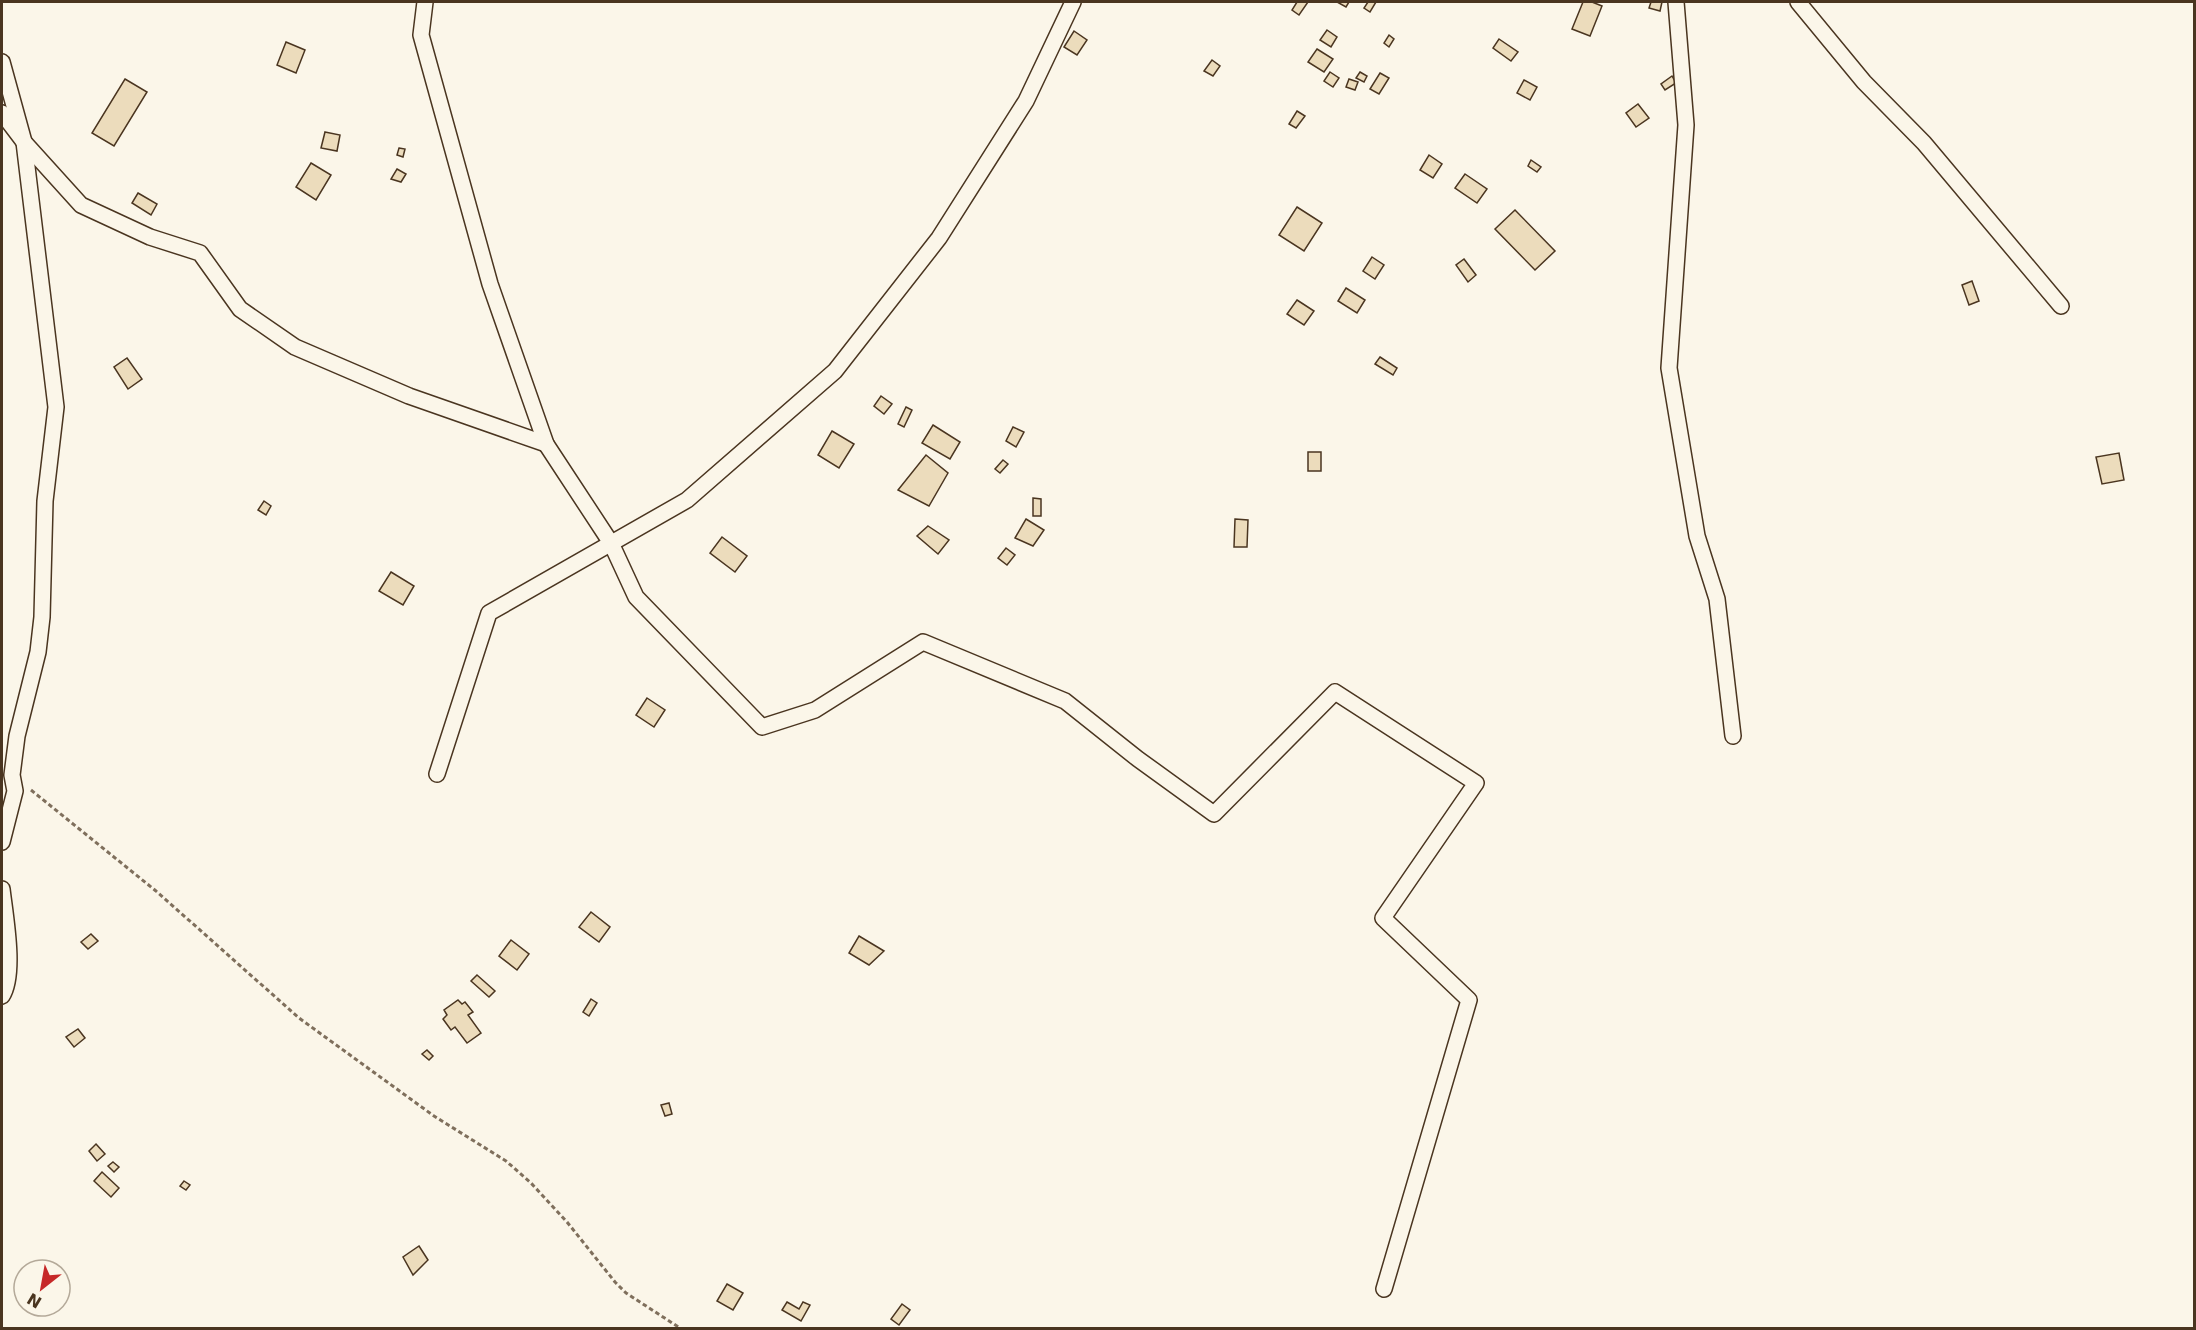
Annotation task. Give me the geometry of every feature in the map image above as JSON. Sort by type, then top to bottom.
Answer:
[{"type":"street","points":[[425,2],[421,35],[424,46],[490,284],[546,444],[611,543],[636,597],[762,727],[814,710],[923,642],[1065,701],[1138,759],[1214,814],[1335,692],[1476,783],[1383,918],[1469,1000],[1384,1289]]},
{"type":"street","points":[[437,774],[489,612],[687,500],[835,371],[939,238],[1026,101],[1073,2]]},
{"type":"street","points":[[1676,2],[1686,125],[1669,368],[1697,536],[1717,599],[1733,736]]},
{"type":"street","points":[[1798,2],[1864,82],[1924,143],[2061,306]]},
{"type":"street","points":[[2,62],[24,142],[56,407],[45,501],[42,617],[38,652],[20,719],[12,775],[15,791],[2,842]]},
{"type":"street","points":[[2,113],[24,142],[81,205],[150,237],[200,254],[240,309],[296,347],[409,396],[546,444]]},
{"type":"street","points":[[2,889],[8,969],[7,985],[2,996]]},
{"type":"path","points":[[12,775],[156,891],[299,1018],[434,1116],[506,1161],[531,1183],[567,1222],[626,1293],[680,1329]]},
{"type":"building","points":[[1297,2],[1308,2],[1299,15],[1292,10]]},
{"type":"building","points":[[1337,2],[1349,2],[1346,7]]},
{"type":"building","points":[[1368,2],[1376,2],[1370,12],[1364,8]]},
{"type":"building","points":[[1583,2],[1592,2],[1602,6],[1590,36],[1572,29]]},
{"type":"building","points":[[1651,2],[1662,2],[1660,11],[1649,8]]},
{"type":"building","points":[[1327,30],[1337,37],[1331,47],[1320,40]]},
{"type":"building","points":[[1074,31],[1087,40],[1077,55],[1064,47]]},
{"type":"building","points":[[1389,35],[1394,39],[1389,47],[1384,43]]},
{"type":"building","points":[[1499,39],[1518,52],[1511,61],[1493,48]]},
{"type":"building","points":[[286,42],[305,50],[296,73],[277,65]]},
{"type":"building","points":[[1317,49],[1333,59],[1324,72],[1308,62]]},
{"type":"building","points":[[1212,60],[1220,66],[1213,76],[1204,71]]},
{"type":"building","points":[[1330,72],[1339,78],[1333,87],[1324,81]]},
{"type":"building","points":[[1360,72],[1367,76],[1364,82],[1356,78]]},
{"type":"building","points":[[1380,73],[1389,78],[1379,94],[1370,89]]},
{"type":"building","points":[[1672,76],[1676,83],[1665,90],[1661,84]]},
{"type":"building","points":[[125,79],[147,92],[114,146],[92,133]]},
{"type":"building","points":[[1349,79],[1358,82],[1355,90],[1346,87]]},
{"type":"building","points":[[1524,80],[1537,87],[1530,100],[1517,93]]},
{"type":"building","points":[[1638,104],[1649,118],[1636,127],[1626,113]]},
{"type":"building","points":[[1297,111],[1305,116],[1296,128],[1289,124]]},
{"type":"building","points":[[325,132],[340,135],[337,151],[321,148]]},
{"type":"building","points":[[399,148],[405,149],[403,157],[397,155]]},
{"type":"building","points":[[1429,155],[1442,164],[1433,178],[1420,170]]},
{"type":"building","points":[[1531,160],[1541,167],[1537,172],[1528,166]]},
{"type":"building","points":[[311,163],[331,175],[316,200],[296,187]]},
{"type":"building","points":[[397,169],[406,174],[401,182],[391,179]]},
{"type":"building","points":[[1465,174],[1487,189],[1477,203],[1455,188]]},
{"type":"building","points":[[138,193],[157,204],[151,215],[132,203]]},
{"type":"building","points":[[1297,207],[1322,223],[1304,251],[1279,235]]},
{"type":"building","points":[[1515,210],[1555,251],[1535,270],[1495,229]]},
{"type":"building","points":[[1372,257],[1384,265],[1375,279],[1363,271]]},
{"type":"building","points":[[1464,259],[1476,275],[1468,282],[1456,265]]},
{"type":"building","points":[[1972,281],[1979,301],[1969,305],[1962,285]]},
{"type":"building","points":[[1346,288],[1365,300],[1357,313],[1338,301]]},
{"type":"building","points":[[1297,300],[1314,311],[1304,325],[1287,314]]},
{"type":"building","points":[[1380,357],[1397,368],[1393,375],[1375,364]]},
{"type":"building","points":[[127,358],[142,379],[128,389],[114,367]]},
{"type":"building","points":[[881,396],[892,404],[884,414],[874,406]]},
{"type":"building","points":[[906,407],[912,410],[904,427],[898,424]]},
{"type":"building","points":[[933,425],[960,442],[950,459],[922,443]]},
{"type":"building","points":[[1013,427],[1024,432],[1016,447],[1006,441]]},
{"type":"building","points":[[832,431],[854,444],[839,468],[818,455]]},
{"type":"building","points":[[1308,452],[1321,452],[1321,471],[1308,471]]},
{"type":"building","points":[[2119,453],[2124,480],[2102,484],[2096,457]]},
{"type":"building","points":[[926,455],[948,473],[929,506],[898,490]]},
{"type":"building","points":[[1003,460],[1008,464],[1000,473],[995,469]]},
{"type":"building","points":[[1033,498],[1041,499],[1041,516],[1033,516]]},
{"type":"building","points":[[264,501],[271,506],[266,515],[258,510]]},
{"type":"building","points":[[1026,519],[1044,530],[1033,546],[1015,538]]},
{"type":"building","points":[[1235,519],[1248,520],[1247,547],[1234,547]]},
{"type":"building","points":[[928,526],[949,540],[938,554],[917,536]]},
{"type":"building","points":[[722,537],[747,556],[735,572],[710,553]]},
{"type":"building","points":[[1006,548],[1015,555],[1007,565],[998,558]]},
{"type":"building","points":[[391,572],[414,586],[403,605],[379,591]]},
{"type":"building","points":[[647,698],[665,710],[654,727],[636,715]]},
{"type":"building","points":[[591,912],[610,927],[599,942],[579,927]]},
{"type":"building","points":[[91,934],[98,941],[88,949],[81,942]]},
{"type":"building","points":[[859,936],[884,951],[869,965],[849,953]]},
{"type":"building","points":[[511,940],[529,954],[517,970],[499,956]]},
{"type":"building","points":[[477,975],[495,991],[489,997],[471,981]]},
{"type":"building","points":[[591,999],[597,1003],[589,1016],[583,1012]]},
{"type":"building","points":[[458,1000],[462,1004],[465,1002],[473,1012],[468,1015],[481,1033],[467,1043],[455,1027],[451,1030],[443,1019],[447,1015],[444,1010]]},
{"type":"building","points":[[78,1029],[85,1038],[74,1047],[66,1037]]},
{"type":"building","points":[[427,1050],[433,1056],[429,1060],[422,1054]]},
{"type":"building","points":[[669,1103],[672,1114],[665,1116],[661,1105]]},
{"type":"building","points":[[96,1144],[105,1154],[97,1161],[89,1151]]},
{"type":"building","points":[[113,1162],[119,1167],[114,1172],[108,1166]]},
{"type":"building","points":[[102,1172],[119,1188],[111,1197],[94,1181]]},
{"type":"building","points":[[184,1181],[190,1185],[186,1190],[180,1186]]},
{"type":"building","points":[[419,1246],[428,1260],[413,1275],[403,1257]]},
{"type":"building","points":[[727,1284],[743,1293],[733,1310],[717,1301]]},
{"type":"building","points":[[787,1302],[799,1309],[803,1302],[810,1305],[801,1321],[782,1310]]},
{"type":"building","points":[[902,1304],[910,1310],[899,1325],[891,1319]]}]
